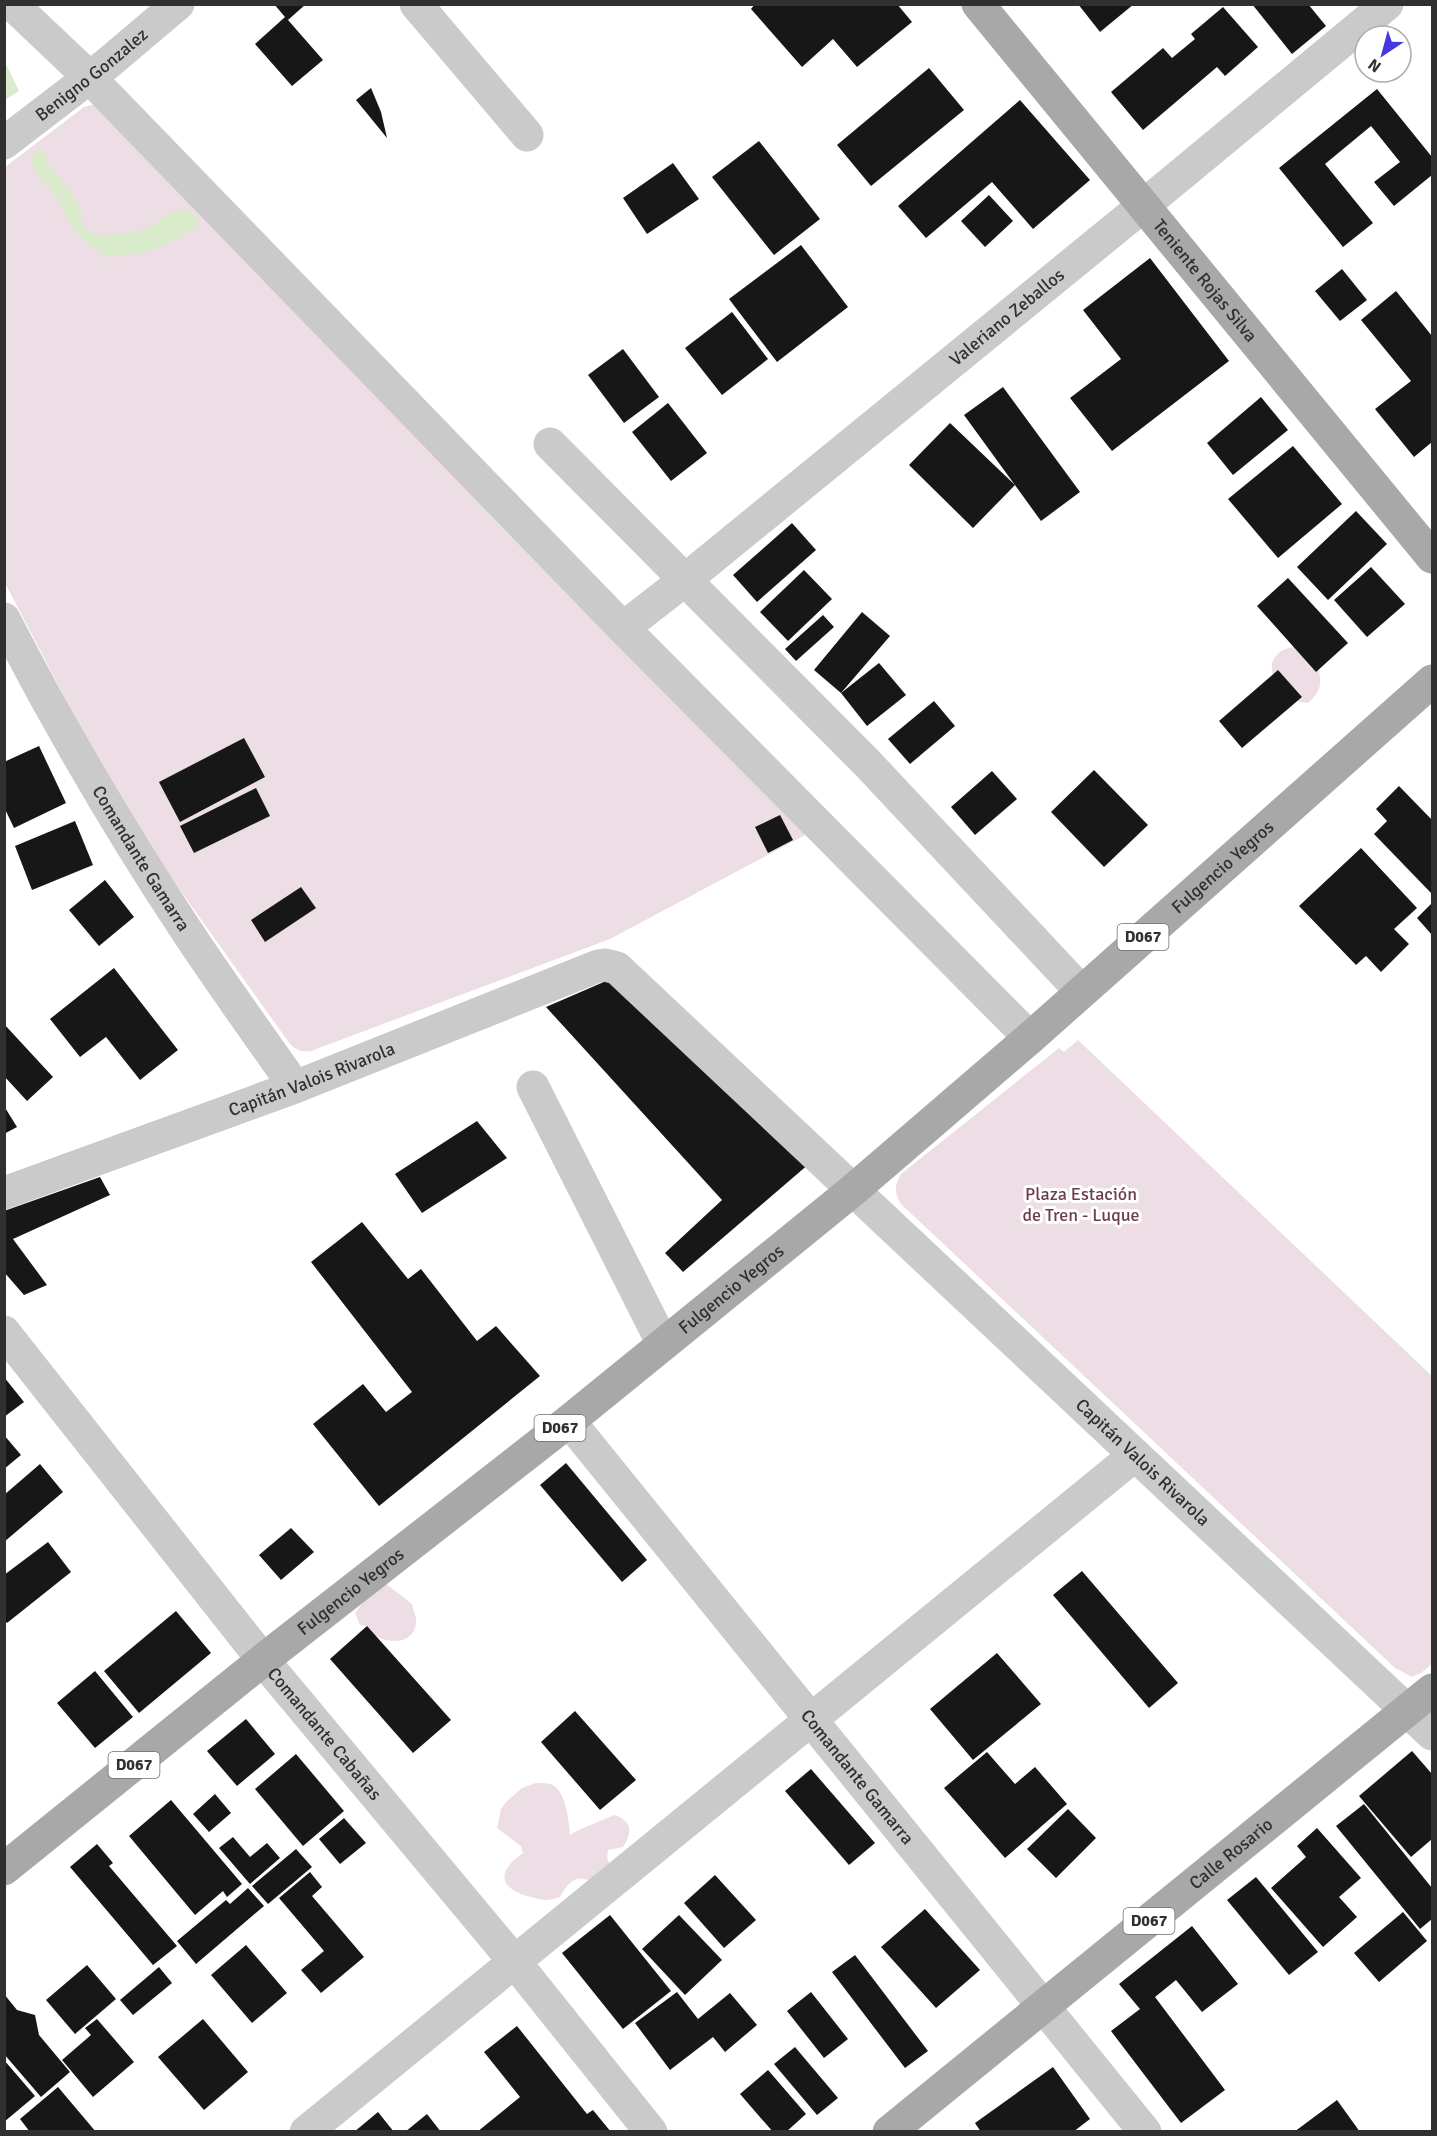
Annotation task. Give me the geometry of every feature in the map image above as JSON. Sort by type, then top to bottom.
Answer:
[{"type":"main road","name":"Teniente Rojas Silva","points":[[978,4],[1432,557]]},
{"type":"main road","name":"Fulgencio Yegros","points":[[4,1869],[264,1660],[569,1421],[852,1191],[1030,1038],[1432,681]]},
{"type":"main road","name":"Calle Rosario","points":[[889,2132],[1432,1690]]},
{"type":"street","points":[[12,4],[90,78],[623,628],[1030,1038]]},
{"type":"street","name":"Benigno Gonzalez","points":[[4,143],[90,78],[178,4]]},
{"type":"street","points":[[416,4],[527,135]]},
{"type":"street","name":"Valeriano Zeballos","points":[[623,628],[1143,206],[1387,4]]},
{"type":"street","points":[[550,444],[868,764],[1081,991]]},
{"type":"street","name":"Comandante Gamarra","points":[[4,620],[108,807],[186,930],[295,1087]]},
{"type":"street","name":"Capitán Valois Rivarola","points":[[4,1193],[295,1087],[598,966],[617,968],[1432,1734]]},
{"type":"street","points":[[533,1087],[663,1344]]},
{"type":"street","name":"Comandante Cabañas","points":[[4,1332],[264,1660],[514,1961],[651,2132]]},
{"type":"street","name":"Comandante Gamarra","points":[[569,1421],[1145,2132]]},
{"type":"street","points":[[306,2132],[1135,1455]]},
{"type":"green space","points":[[96,105],[811,832],[610,939],[311,1051],[300,1050],[290,1044],[145,841],[100,765],[5,583],[5,167],[84,107]]},
{"type":"green space","points":[[1297,646],[1317,661],[1319,689],[1308,703],[1298,701],[1288,695],[1274,678],[1272,668],[1274,658],[1282,651]]},
{"type":"green space","name":"Plaza Estación de Tren - Luque","points":[[1078,1040],[1432,1376],[1432,1664],[1421,1673],[1412,1677],[1395,1668],[901,1204],[896,1189],[901,1174],[1059,1048],[1064,1052]]},
{"type":"green space","points":[[385,1583],[412,1604],[416,1621],[414,1631],[402,1640],[385,1640],[378,1637],[367,1626],[360,1625],[355,1613],[372,1590]]},
{"type":"green space","points":[[536,1783],[551,1784],[560,1793],[566,1807],[570,1835],[615,1815],[625,1821],[629,1829],[628,1838],[623,1847],[608,1850],[607,1858],[613,1871],[596,1884],[584,1879],[575,1880],[567,1886],[560,1897],[548,1900],[517,1892],[506,1882],[504,1877],[509,1865],[523,1853],[521,1846],[497,1828],[501,1809],[506,1802],[522,1788]]},
{"type":"shaded area","points":[[4,60],[19,91],[5,100],[4,100]]},
{"type":"shaded area","points":[[42,148],[50,166],[80,208],[84,227],[93,233],[107,235],[137,231],[178,210],[184,210],[199,218],[197,226],[172,242],[139,254],[104,257],[76,233],[59,200],[37,175],[30,158]]},
{"type":"building","points":[[274,4],[306,4],[288,20],[323,60],[292,86],[255,44],[285,17]]},
{"type":"building","points":[[755,4],[897,4],[912,22],[857,67],[833,39],[802,67],[751,9]]},
{"type":"building","points":[[1078,4],[1134,4],[1100,32]]},
{"type":"building","points":[[1252,4],[1308,4],[1326,26],[1292,54]]},
{"type":"building","points":[[1223,7],[1258,47],[1225,76],[1217,67],[1143,130],[1111,92],[1163,48],[1172,58],[1195,39],[1191,34]]},
{"type":"building","points":[[929,68],[964,110],[871,186],[837,145]]},
{"type":"building","points":[[371,88],[381,112],[387,138],[356,100]]},
{"type":"building","points":[[1377,89],[1432,157],[1432,175],[1394,206],[1374,182],[1400,162],[1371,126],[1325,164],[1373,223],[1343,247],[1279,168]]},
{"type":"building","points":[[1020,100],[1090,180],[1033,229],[992,182],[926,238],[898,206]]},
{"type":"building","points":[[759,141],[820,219],[774,255],[712,177]]},
{"type":"building","points":[[673,163],[699,199],[647,234],[623,198]]},
{"type":"building","points":[[989,195],[1013,221],[985,247],[961,221]]},
{"type":"building","points":[[801,245],[848,307],[777,362],[729,299]]},
{"type":"building","points":[[1150,258],[1229,361],[1112,451],[1070,398],[1121,359],[1083,310]]},
{"type":"building","points":[[1342,269],[1367,300],[1340,321],[1315,291]]},
{"type":"building","points":[[1396,291],[1432,336],[1432,442],[1414,457],[1375,409],[1411,381],[1361,320]]},
{"type":"building","points":[[732,312],[768,359],[722,395],[685,348]]},
{"type":"building","points":[[623,349],[659,397],[624,423],[588,375]]},
{"type":"building","points":[[1003,387],[1080,492],[1041,521],[964,415]]},
{"type":"building","points":[[1261,397],[1288,430],[1233,475],[1207,443]]},
{"type":"building","points":[[668,403],[707,453],[671,481],[632,432]]},
{"type":"building","points":[[950,423],[1015,485],[973,528],[909,465]]},
{"type":"building","points":[[1293,446],[1342,504],[1278,558],[1228,499]]},
{"type":"building","points":[[1356,511],[1387,544],[1328,600],[1297,567]]},
{"type":"building","points":[[792,523],[816,550],[757,602],[733,575]]},
{"type":"building","points":[[1371,567],[1405,604],[1367,637],[1334,600]]},
{"type":"building","points":[[804,570],[832,599],[788,641],[760,612]]},
{"type":"building","points":[[1288,578],[1348,643],[1316,672],[1257,606]]},
{"type":"building","points":[[862,612],[890,636],[841,693],[814,670]]},
{"type":"building","points":[[823,615],[834,627],[796,661],[785,649]]},
{"type":"building","points":[[879,663],[906,695],[867,726],[841,693]]},
{"type":"building","points":[[1278,670],[1302,697],[1242,748],[1219,721]]},
{"type":"building","points":[[934,701],[955,726],[910,764],[888,739]]},
{"type":"building","points":[[244,738],[265,777],[180,822],[159,782]]},
{"type":"building","points":[[39,746],[66,803],[14,828],[4,807],[4,762]]},
{"type":"building","points":[[1094,770],[1148,825],[1104,867],[1051,812]]},
{"type":"building","points":[[992,771],[1017,799],[975,835],[951,807]]},
{"type":"building","points":[[1399,786],[1432,820],[1432,894],[1374,834],[1387,821],[1376,809]]},
{"type":"building","points":[[256,788],[270,816],[194,853],[180,826]]},
{"type":"building","points":[[780,815],[793,840],[768,853],[755,827]]},
{"type":"building","points":[[75,821],[93,865],[32,890],[15,846]]},
{"type":"building","points":[[1361,848],[1417,908],[1394,929],[1409,944],[1381,972],[1366,956],[1356,965],[1299,906]]},
{"type":"building","points":[[105,880],[134,917],[99,946],[69,910]]},
{"type":"building","points":[[301,887],[316,908],[265,942],[251,920]]},
{"type":"building","points":[[1432,903],[1432,935],[1417,918]]},
{"type":"building","points":[[114,968],[178,1050],[140,1080],[106,1037],[80,1057],[50,1019]]},
{"type":"building","points":[[613,978],[810,1163],[683,1272],[665,1253],[722,1200],[546,1007]]},
{"type":"building","points":[[4,1024],[53,1077],[27,1101],[4,1076]]},
{"type":"building","points":[[4,1106],[17,1127],[4,1134]]},
{"type":"building","points":[[477,1121],[507,1158],[422,1213],[395,1174]]},
{"type":"building","points":[[100,1177],[110,1195],[13,1239],[47,1285],[24,1295],[4,1272],[4,1211]]},
{"type":"building","points":[[362,1222],[408,1279],[421,1269],[477,1341],[496,1326],[540,1376],[379,1506],[313,1424],[363,1384],[386,1412],[412,1392],[311,1262]]},
{"type":"building","points":[[4,1377],[24,1402],[4,1417]]},
{"type":"building","points":[[4,1435],[21,1455],[4,1469]]},
{"type":"building","points":[[566,1463],[647,1560],[622,1582],[540,1485]]},
{"type":"building","points":[[40,1464],[63,1492],[4,1542],[4,1495]]},
{"type":"building","points":[[291,1528],[314,1552],[281,1580],[259,1555]]},
{"type":"building","points":[[48,1542],[71,1572],[7,1623],[4,1620],[4,1575]]},
{"type":"building","points":[[1082,1571],[1178,1683],[1149,1708],[1053,1595]]},
{"type":"building","points":[[176,1611],[211,1653],[139,1713],[104,1671]]},
{"type":"building","points":[[367,1626],[451,1720],[413,1753],[330,1659]]},
{"type":"building","points":[[997,1653],[1041,1704],[973,1760],[930,1709]]},
{"type":"building","points":[[95,1671],[133,1717],[95,1748],[57,1703]]},
{"type":"building","points":[[575,1711],[636,1780],[600,1810],[541,1742]]},
{"type":"building","points":[[246,1719],[275,1754],[237,1786],[207,1751]]},
{"type":"building","points":[[1412,1751],[1432,1774],[1432,1839],[1411,1857],[1359,1796]]},
{"type":"building","points":[[987,1752],[1015,1784],[1035,1767],[1067,1804],[1005,1858],[944,1788]]},
{"type":"building","points":[[296,1754],[344,1811],[303,1846],[255,1789]]},
{"type":"building","points":[[811,1769],[875,1843],[849,1865],[785,1791]]},
{"type":"building","points":[[215,1794],[231,1813],[209,1832],[193,1814]]},
{"type":"building","points":[[171,1800],[242,1884],[227,1897],[223,1891],[195,1915],[129,1836]]},
{"type":"building","points":[[1364,1804],[1432,1888],[1432,1919],[1420,1929],[1336,1826]]},
{"type":"building","points":[[1068,1809],[1096,1838],[1056,1878],[1027,1849]]},
{"type":"building","points":[[344,1818],[366,1843],[340,1864],[319,1839]]},
{"type":"building","points":[[1317,1828],[1361,1878],[1339,1897],[1357,1917],[1323,1947],[1271,1888],[1306,1857],[1297,1846]]},
{"type":"building","points":[[233,1837],[250,1857],[267,1843],[280,1858],[250,1884],[219,1848]]},
{"type":"building","points":[[97,1844],[113,1863],[109,1866],[177,1946],[153,1965],[70,1867]]},
{"type":"building","points":[[296,1849],[312,1867],[268,1904],[252,1886]]},
{"type":"building","points":[[310,1872],[322,1887],[312,1896],[364,1957],[321,1993],[301,1970],[324,1951],[279,1898]]},
{"type":"building","points":[[715,1875],[756,1920],[724,1948],[684,1903]]},
{"type":"building","points":[[1256,1877],[1318,1952],[1289,1975],[1227,1900]]},
{"type":"building","points":[[248,1888],[264,1906],[196,1964],[177,1941],[226,1900],[230,1904]]},
{"type":"building","points":[[925,1909],[980,1970],[936,2008],[881,1947]]},
{"type":"building","points":[[1403,1912],[1427,1941],[1379,1982],[1354,1953]]},
{"type":"building","points":[[610,1915],[671,1991],[623,2029],[562,1953]]},
{"type":"building","points":[[679,1915],[722,1960],[685,1995],[642,1949]]},
{"type":"building","points":[[1192,1926],[1238,1984],[1202,2012],[1176,1980],[1155,1997],[1225,2090],[1181,2123],[1111,2031],[1140,2009],[1119,1984]]},
{"type":"building","points":[[246,1945],[287,1993],[252,2023],[211,1975]]},
{"type":"building","points":[[855,1955],[928,2051],[905,2068],[832,1972]]},
{"type":"building","points":[[87,1965],[116,1999],[75,2034],[46,2000]]},
{"type":"building","points":[[159,1967],[172,1983],[133,2015],[120,2000]]},
{"type":"building","points":[[677,1992],[698,2019],[730,1993],[757,2025],[725,2052],[713,2037],[670,2070],[635,2023]]},
{"type":"building","points":[[811,1992],[848,2039],[824,2058],[787,2011]]},
{"type":"building","points":[[4,1994],[17,2010],[35,2015],[39,2035],[70,2072],[41,2097],[4,2054]]},
{"type":"building","points":[[97,2019],[134,2062],[93,2097],[62,2060],[91,2035],[85,2028]]},
{"type":"building","points":[[203,2019],[248,2072],[204,2110],[158,2057]]},
{"type":"building","points":[[517,2026],[587,2114],[593,2110],[611,2132],[477,2132],[520,2097],[484,2052]]},
{"type":"building","points":[[795,2047],[838,2098],[817,2115],[774,2064]]},
{"type":"building","points":[[4,2060],[35,2096],[4,2122]]},
{"type":"building","points":[[1053,2067],[1090,2119],[1073,2132],[981,2132],[975,2123]]},
{"type":"building","points":[[768,2070],[806,2114],[786,2132],[773,2132],[740,2094]]},
{"type":"building","points":[[58,2087],[96,2132],[30,2132],[20,2119]]},
{"type":"building","points":[[1337,2100],[1360,2132],[1294,2132]]},
{"type":"building","points":[[378,2112],[394,2132],[354,2132]]},
{"type":"building","points":[[427,2114],[441,2132],[405,2132]]}]
